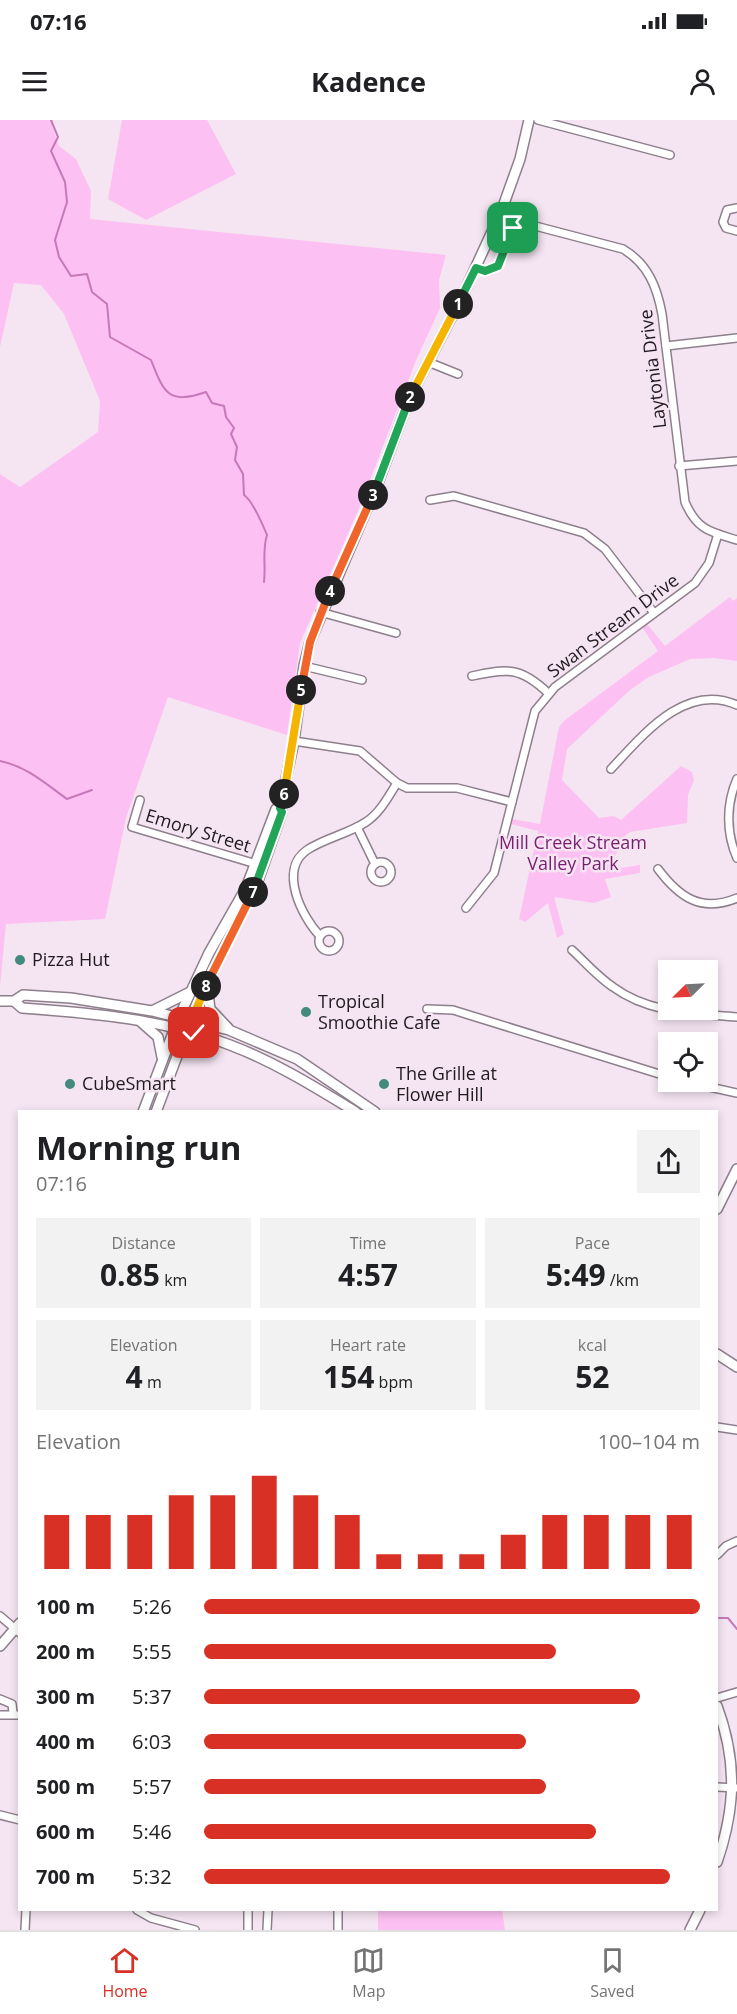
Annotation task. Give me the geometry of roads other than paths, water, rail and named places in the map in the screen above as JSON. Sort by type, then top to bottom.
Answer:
[{"type":"main road","points":[[157,1110],[207,982],[259,878],[282,812],[280,808],[294,741],[304,666],[320,612],[378,483],[409,399],[476,268],[501,212],[520,159],[529,120]]},
{"type":"main road","points":[[144,1110],[190,992],[238,904],[256,864],[276,809],[280,808]]},
{"type":"main road","points":[[207,982],[210,1009],[229,1030]]},
{"type":"main road","points":[[152,1011],[167,1006],[190,992]]},
{"type":"main road","points":[[14,1001],[23,995],[44,996],[152,1011],[229,1030],[297,1059],[372,1110]]},
{"type":"main road","points":[[0,1000],[14,1001],[22,1008],[139,1021],[213,1039],[281,1067],[353,1110]]},
{"type":"main road","points":[[139,1021],[158,1037],[162,1059]]},
{"type":"main road","points":[[178,1053],[213,1039]]},
{"type":"main road","points":[[718,1207],[737,1169]]},
{"type":"main road","points":[[718,1355],[737,1367]]},
{"type":"main road","points":[[0,1646],[18,1629]]},
{"type":"main road","points":[[718,1709],[732,1744],[736,1788],[728,1828],[718,1859]]},
{"type":"main road","points":[[690,1930],[700,1911]]},
{"type":"street","points":[[538,120],[670,155]]},
{"type":"street","points":[[737,208],[727,210],[723,222],[726,228],[737,231]]},
{"type":"street","name":"Laytonia Drive","points":[[476,268],[485,271],[498,266],[513,228],[520,222],[623,249],[637,259],[657,291],[666,346],[684,502],[690,514],[706,530],[737,540]]},
{"type":"street","points":[[666,346],[737,338]]},
{"type":"street","points":[[428,362],[458,374]]},
{"type":"street","points":[[679,466],[737,461]]},
{"type":"street","points":[[430,500],[454,496],[584,533],[605,549],[654,613]]},
{"type":"street","name":"Swan Stream Drive","points":[[466,908],[494,873],[529,731],[536,711],[548,693],[702,576],[718,534]]},
{"type":"street","points":[[320,612],[396,633]]},
{"type":"street","points":[[304,666],[362,680]]},
{"type":"street","points":[[472,676],[498,670],[516,671],[534,679],[548,693]]},
{"type":"street","points":[[611,769],[647,731],[682,706],[712,699],[737,705]]},
{"type":"street","points":[[294,741],[360,751],[397,783],[415,790],[457,788],[512,802]]},
{"type":"street","points":[[737,779],[729,811],[737,858]]},
{"type":"street","points":[[320,936],[308,919],[295,890],[297,862],[308,849],[357,827],[378,812],[397,783]]},
{"type":"street","name":"Emory Street","points":[[140,800],[132,827],[256,864]]},
{"type":"street","points":[[357,827],[375,864]]},
{"type":"street","points":[[658,869],[681,896],[698,902],[724,902],[737,897]]},
{"type":"street","points":[[572,950],[613,987],[652,1007],[674,1012],[737,1017]]},
{"type":"street","points":[[427,1009],[453,1010],[658,1074]]},
{"type":"street","points":[[718,1089],[737,1093]]},
{"type":"street","points":[[718,1427],[737,1431]]},
{"type":"street","points":[[718,1555],[726,1546],[737,1541]]},
{"type":"street","points":[[0,1616],[18,1629]]},
{"type":"street","points":[[718,1698],[737,1692]]},
{"type":"street","points":[[0,1699],[12,1704],[16,1714],[0,1715]]},
{"type":"street","points":[[718,1787],[736,1788]]},
{"type":"street","points":[[0,1815],[18,1820]]},
{"type":"street","points":[[25,1930],[26,1911]]},
{"type":"street","points":[[139,1911],[152,1918],[195,1930]]},
{"type":"street","points":[[248,1911],[248,1930]]},
{"type":"street","points":[[267,1930],[268,1911]]},
{"type":"street","points":[[338,1911],[338,1930]]},
{"type":"waterway","points":[[51,120],[58,137],[51,151],[65,182],[67,202],[55,240],[59,257],[71,276],[87,274],[92,292],[107,304],[110,337],[151,360],[160,381],[169,393],[183,397],[206,392],[212,403],[224,406],[226,417],[234,428],[231,434],[237,447],[235,460],[243,474],[244,495],[254,507],[267,535],[264,582]]},
{"type":"waterway","points":[[0,761],[27,771],[67,799],[92,790]]},
{"type":"waterway","points":[[719,1618],[728,1618],[737,1629]]},
{"type":"place","name":"Pizza Hut","points":[[20,960]]},
{"type":"place","name":"Tropical Smoothie Cafe","points":[[306,1012]]},
{"type":"place","name":"CubeSmart","points":[[70,1084]]},
{"type":"place","name":"The Grille at Flower Hill","points":[[384,1084]]},
{"type":"park label","name":"Mill Creek Stream Valley Park","points":[[573,853]]}]
